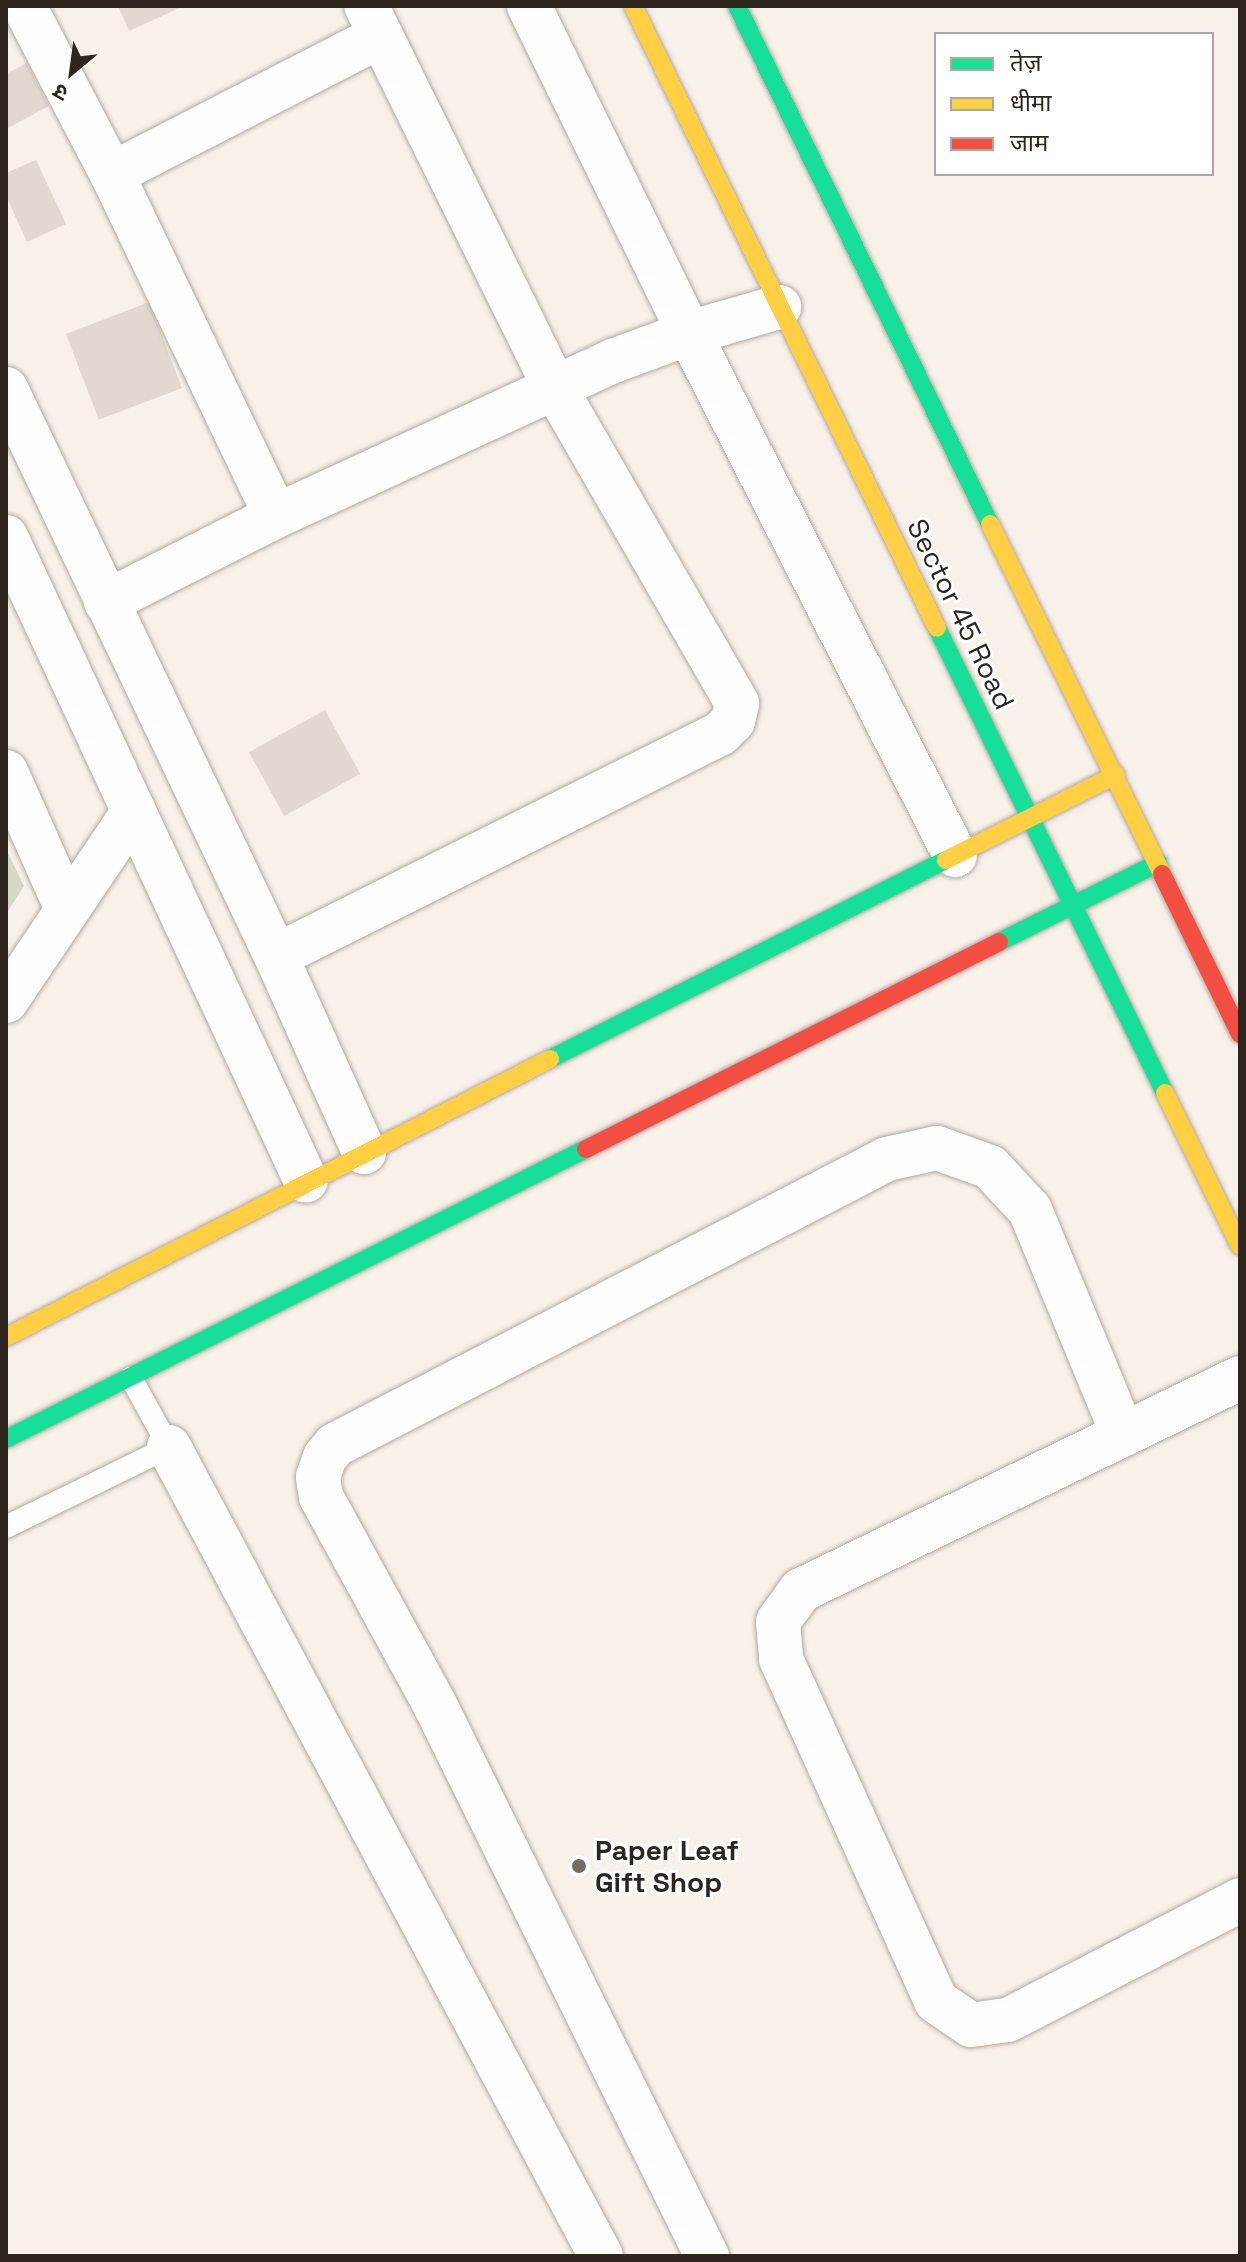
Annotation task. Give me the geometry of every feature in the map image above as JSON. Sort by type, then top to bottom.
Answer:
[{"type":"street","points":[[24,6],[112,174],[276,516]]},
{"type":"street","points":[[529,6],[689,333],[955,855]]},
{"type":"street","name":"Sector 45 Road","points":[[633,6],[1240,1246]]},
{"type":"street","points":[[737,6],[1116,775],[1240,1034]]},
{"type":"street","points":[[112,174],[374,21],[555,388],[737,703],[733,721],[720,734],[276,956]]},
{"type":"street","points":[[106,602],[276,516],[555,388],[689,333],[779,307]]},
{"type":"street","points":[[6,389],[276,956],[364,1152]]},
{"type":"street","points":[[6,537],[306,1181]]},
{"type":"street","points":[[6,772],[66,907]]},
{"type":"street","points":[[6,1337],[306,1181],[1116,775]]},
{"type":"street","points":[[12,979],[134,811]]},
{"type":"street","points":[[6,1439],[1158,863]]},
{"type":"street","points":[[707,2256],[434,1703],[321,1497],[318,1477],[325,1457],[335,1445],[887,1159],[937,1148],[990,1167],[1030,1210],[1123,1434]]},
{"type":"street","points":[[1240,1378],[801,1590],[778,1622],[781,1659],[936,2001],[971,2025],[1008,2020],[1240,1900]]},
{"type":"street","points":[[169,1447],[601,2256]]},
{"type":"lane","points":[[6,1527],[169,1447],[131,1378]]},
{"type":"green space","points":[[6,849],[24,886],[6,914]]},
{"type":"building","points":[[118,6],[184,6],[129,31]]},
{"type":"building","points":[[27,63],[49,106],[6,129],[6,74]]},
{"type":"building","points":[[36,160],[66,224],[27,242],[6,196],[6,173]]},
{"type":"building","points":[[149,302],[182,388],[99,420],[66,334]]},
{"type":"building","points":[[325,710],[360,774],[284,816],[249,752]]},
{"type":"traffic: fast","points":[[737,6],[990,524]]},
{"type":"traffic: fast","points":[[937,628],[1165,1093]]},
{"type":"traffic: fast","points":[[550,1059],[946,860]]},
{"type":"traffic: fast","points":[[999,942],[1158,863]]},
{"type":"traffic: fast","points":[[6,1439],[586,1149]]},
{"type":"traffic: slow","points":[[633,6],[937,628]]},
{"type":"traffic: slow","points":[[990,524],[1162,874]]},
{"type":"traffic: slow","points":[[946,860],[1116,775]]},
{"type":"traffic: slow","points":[[6,1337],[550,1059]]},
{"type":"traffic: slow","points":[[1165,1093],[1240,1246]]},
{"type":"traffic: jam","points":[[1162,874],[1240,1034]]},
{"type":"traffic: jam","points":[[586,1149],[999,942]]},
{"type":"place","name":"Paper Leaf Gift Shop","points":[[579,1866]]}]
